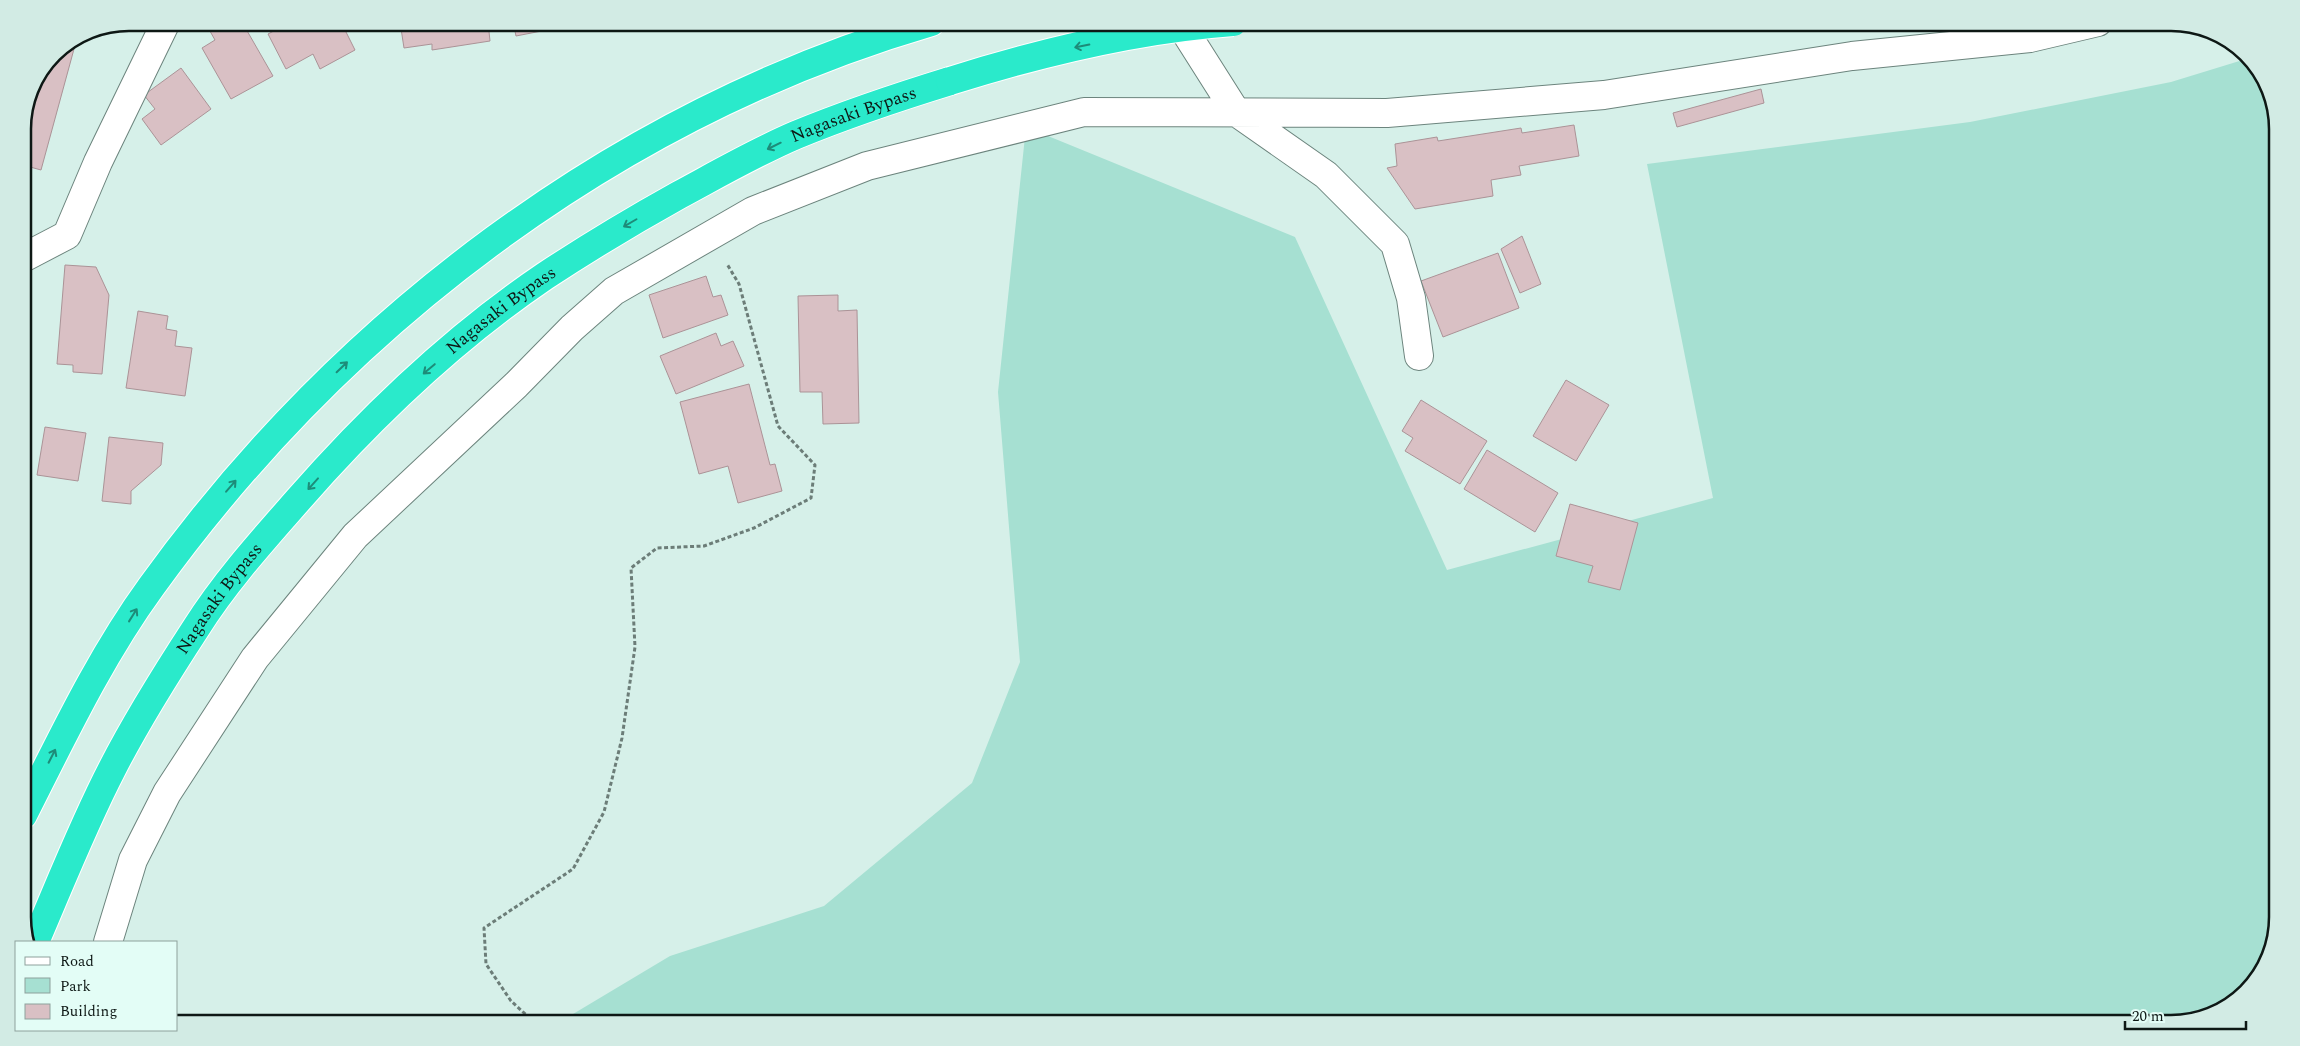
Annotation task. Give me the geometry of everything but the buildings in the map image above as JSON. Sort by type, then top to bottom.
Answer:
[{"type":"highway","points":[[31,799],[67,727],[99,670],[149,589],[204,516],[264,447],[318,390],[380,330],[503,233],[570,188],[634,149],[770,79],[847,48],[902,31]]},
{"type":"highway","name":"Nagasaki Bypass","points":[[35,941],[71,855],[112,768],[151,699],[198,625],[253,552],[367,426],[423,374],[482,324],[542,278],[614,232],[731,166],[794,136],[876,104],[1013,61],[1141,34],[1164,31]]},
{"type":"street","points":[[31,254],[67,235],[98,162],[162,31]]},
{"type":"street","points":[[1185,31],[1236,112],[1326,175],[1394,244],[1412,298],[1419,356]]},
{"type":"street","points":[[108,941],[133,860],[167,793],[255,658],[355,536],[516,385],[572,328],[614,291],[753,211],[867,166],[1084,112],[1387,113],[1604,95],[1852,56],[2030,38],[2060,31]]},
{"type":"path","points":[[526,1015],[511,1001],[486,964],[484,928],[574,870],[604,812],[622,738],[634,647],[631,568],[657,548],[704,546],[754,528],[811,498],[815,465],[778,426],[739,284],[710,236]]},
{"type":"green space","points":[[2240,61],[2259,86],[2264,98],[2269,123],[2269,916],[2267,936],[2256,966],[2235,990],[2214,1005],[2183,1014],[2170,1015],[571,1015],[670,956],[824,906],[972,783],[1020,662],[998,392],[1026,127],[1295,237],[1447,570],[1713,498],[1647,164],[1970,122],[2171,82]]}]
